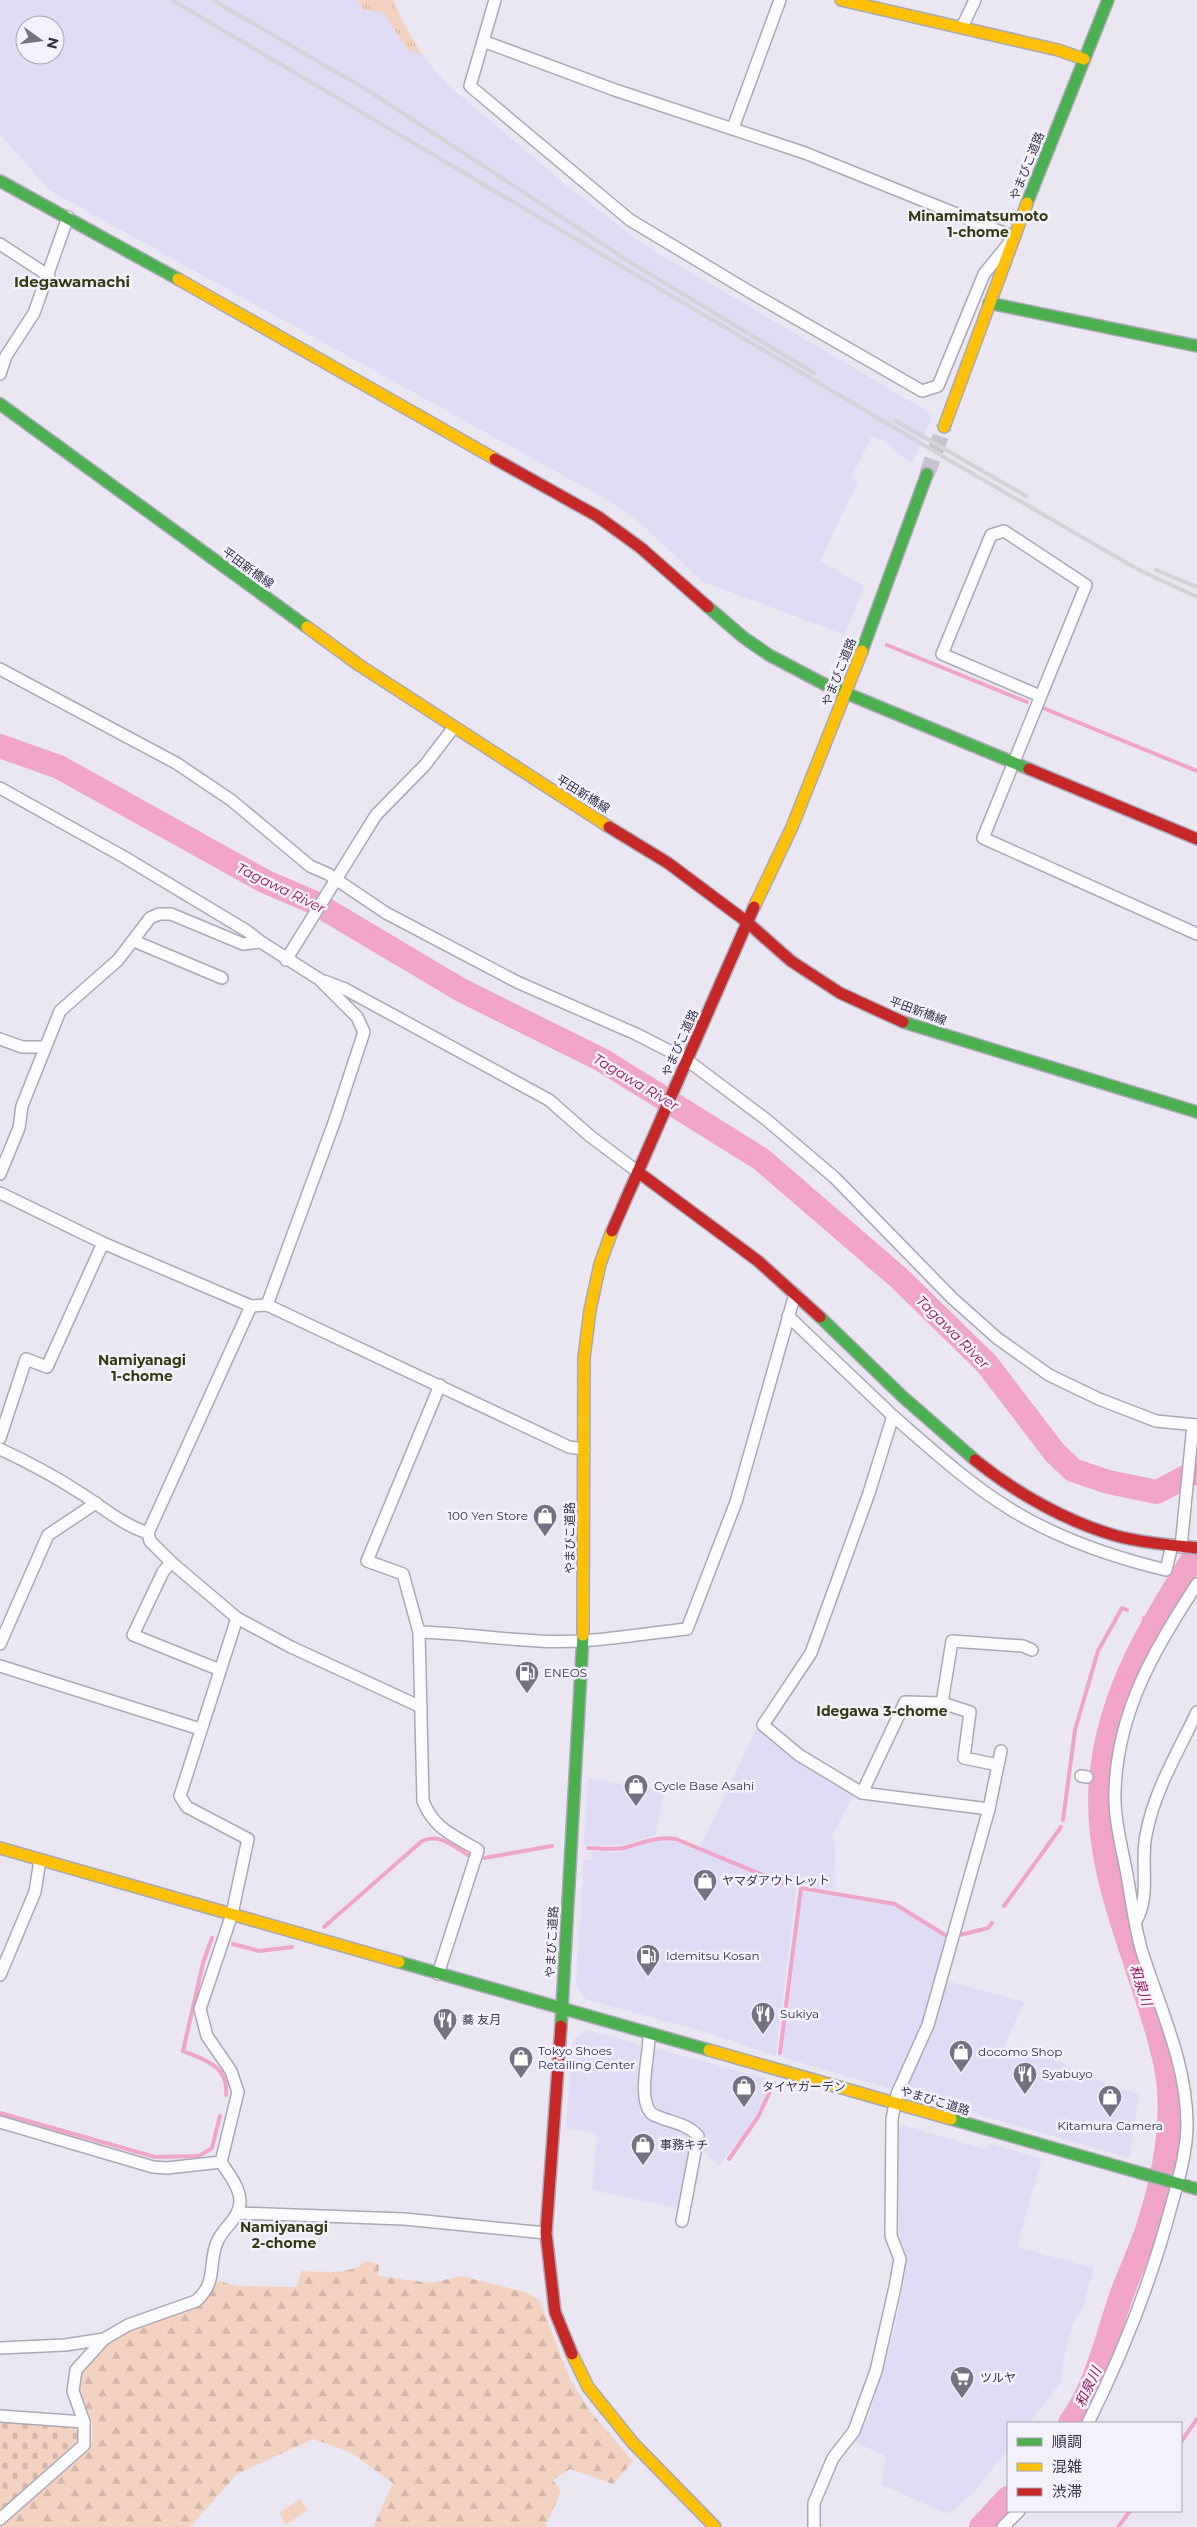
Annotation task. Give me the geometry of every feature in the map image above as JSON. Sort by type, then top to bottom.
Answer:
[{"type":"street","points":[[482,41],[615,90],[806,153],[1014,237],[984,274],[938,386],[922,391],[630,220],[470,86],[482,41],[494,0]]},
{"type":"street","points":[[733,128],[780,0]]},
{"type":"street","points":[[841,0],[1058,50],[1084,59]]},
{"type":"street","points":[[962,27],[975,0]]},
{"type":"street","name":"やまびこ道路","points":[[944,427],[988,303],[1108,0]]},
{"type":"street","points":[[0,181],[68,217],[597,516],[641,548],[743,637],[795,670],[1197,839]]},
{"type":"street","points":[[0,374],[6,356],[34,313],[49,276],[68,217]]},
{"type":"street","points":[[0,244],[49,276]]},
{"type":"street","points":[[988,303],[1197,346]]},
{"type":"street","name":"平田新橋線","points":[[0,404],[359,665],[668,863],[748,922],[791,961],[840,993],[898,1020],[1197,1112]]},
{"type":"street","name":"やまびこ道路","points":[[927,474],[876,617],[792,827],[614,1224],[600,1264],[590,1310],[584,1358],[583,1641],[562,2009],[1197,2189]]},
{"type":"street","points":[[1040,696],[942,654],[991,535],[1004,531],[1086,585],[983,838],[1197,934]]},
{"type":"street","points":[[0,668],[176,763],[231,800],[310,866],[386,912],[509,978],[636,1034],[686,1064],[768,1121],[835,1178],[952,1298],[1018,1354],[1049,1375],[1124,1409],[1156,1421],[1194,1427],[1184,1518],[1185,1547],[1166,1570],[1070,1540],[1010,1509],[978,1488],[894,1416],[788,1316]]},
{"type":"street","points":[[288,956],[376,815],[425,765],[454,727]]},
{"type":"street","points":[[0,788],[124,857],[247,930],[261,942],[288,956],[319,979],[357,1017],[364,1032],[335,1120],[267,1305]]},
{"type":"street","points":[[0,1174],[19,1128],[22,1106],[60,1011],[118,960],[150,918],[159,914],[170,914],[243,944],[261,942]]},
{"type":"street","points":[[134,941],[222,978]]},
{"type":"street","points":[[319,979],[345,989],[548,1100],[590,1136],[721,1231],[795,1294],[900,1395],[996,1476],[1074,1520],[1109,1533],[1185,1547]]},
{"type":"street","points":[[0,1039],[22,1047],[44,1047]]},
{"type":"street","points":[[0,1193],[104,1243],[251,1306],[267,1305],[570,1447],[584,1449]]},
{"type":"street","points":[[0,1438],[26,1359],[47,1366],[104,1243]]},
{"type":"street","points":[[419,1632],[464,1633],[538,1642],[583,1641],[687,1628],[736,1502],[795,1294]]},
{"type":"street","points":[[251,1306],[148,1533],[150,1541],[171,1562],[237,1618],[291,1647],[422,1706]]},
{"type":"street","points":[[438,1974],[478,1850],[437,1826],[428,1815],[423,1801],[419,1632],[403,1574],[367,1561],[440,1385]]},
{"type":"street","points":[[894,1416],[869,1493],[811,1653],[763,1725],[799,1755],[862,1793],[989,1809]]},
{"type":"street","points":[[0,1449],[27,1462],[96,1503],[132,1528],[148,1533]]},
{"type":"street","points":[[0,1644],[48,1535],[96,1503]]},
{"type":"street","points":[[171,1562],[163,1572],[133,1635],[220,1670]]},
{"type":"street","points":[[1088,2422],[1109,2378],[1156,2263],[1187,2127],[1186,2092],[1171,2033],[1143,1956],[1117,1819],[1115,1792],[1120,1748],[1136,1690],[1149,1660],[1197,1584]]},
{"type":"street","points":[[0,2519],[84,2445],[84,2422],[73,2391],[76,2370],[104,2339],[128,2325],[196,2301],[202,2295],[212,2276],[217,2241],[238,2213],[240,2200],[235,2184],[221,2162],[238,2092],[231,2071],[207,2036],[200,2009],[232,1914],[248,1839],[187,1807],[180,1796],[237,1618]]},
{"type":"street","points":[[942,1703],[952,1641],[1022,1646],[1032,1650]]},
{"type":"street","points":[[0,1666],[200,1729]]},
{"type":"street","points":[[862,1793],[905,1702],[942,1703],[970,1712],[964,1758],[998,1765]]},
{"type":"street","points":[[1136,1921],[1141,1913],[1145,1892],[1145,1837],[1154,1800],[1197,1712]]},
{"type":"street","points":[[814,2527],[814,2503],[833,2458],[854,2431],[876,2371],[900,2259],[891,2236],[892,2119],[894,2103],[928,2025],[989,1809],[1001,1751]]},
{"type":"street","points":[[0,1848],[562,2009],[546,2233],[555,2312],[561,2331],[588,2387],[633,2443],[715,2527]]},
{"type":"street","points":[[0,1975],[35,1892],[40,1860]]},
{"type":"street","points":[[649,2034],[650,2045],[644,2066],[646,2107],[652,2115],[693,2129],[698,2136],[682,2222]]},
{"type":"street","points":[[0,2122],[153,2167],[167,2168],[221,2162]]},
{"type":"street","points":[[238,2213],[404,2220],[546,2233]]},
{"type":"street","points":[[0,2348],[65,2345],[104,2339]]},
{"type":"street","points":[[0,2416],[84,2422]]},
{"type":"street","points":[[1003,2527],[1018,2512]]},
{"type":"shaded area","points":[[0,0],[357,0],[364,10],[383,12],[407,49],[422,55],[448,85],[567,186],[644,245],[929,412],[931,420],[912,464],[885,442],[872,436],[851,478],[858,481],[820,561],[864,586],[845,635],[703,582],[638,521],[611,502],[49,190],[0,134]]},
{"type":"shaded area","points":[[758,1726],[791,1756],[854,1795],[832,1835],[835,1842],[836,1890],[797,1884],[776,2056],[715,2035],[585,1999],[576,1984],[584,1860],[592,1860],[592,1851],[618,1852],[654,1841],[665,1840],[679,1843],[698,1851]]},
{"type":"shaded area","points":[[588,1778],[664,1791],[656,1835],[623,1845],[584,1845]]},
{"type":"shaded area","points":[[802,1891],[896,1906],[947,1938],[922,2030],[891,2089],[782,2057]]},
{"type":"shaded area","points":[[947,1981],[1024,2002],[1004,2047],[1037,2052],[1059,2060],[1074,2071],[1076,2067],[1108,2086],[1139,2094],[1130,2158],[905,2094],[903,2088],[932,2031]]},
{"type":"shaded area","points":[[587,2030],[638,2044],[641,2047],[637,2065],[640,2114],[686,2132],[694,2138],[680,2209],[592,2190],[597,2134],[566,2128],[573,2040]]},
{"type":"shaded area","points":[[653,2048],[772,2080],[754,2120],[719,2166],[701,2149],[703,2138],[701,2130],[691,2124],[656,2111],[653,2105],[650,2064]]},
{"type":"shaded area","points":[[904,2125],[983,2149],[992,2144],[1042,2159],[1017,2247],[1094,2268],[1082,2310],[1073,2323],[1063,2361],[1061,2382],[1030,2422],[1007,2422],[1007,2450],[976,2490],[949,2514],[881,2485],[886,2456],[852,2441],[859,2434],[869,2416],[895,2327],[904,2282],[906,2254],[899,2233],[898,2128]]},
{"type":"green space","points":[[357,0],[393,0],[422,55],[407,49],[383,12],[364,10]]},
{"type":"green space","points":[[366,2261],[379,2264],[378,2276],[431,2283],[461,2276],[529,2293],[540,2301],[570,2379],[590,2411],[633,2461],[613,2484],[570,2469],[553,2480],[561,2491],[545,2527],[373,2527],[393,2483],[350,2452],[313,2439],[237,2474],[190,2527],[0,2527],[92,2443],[92,2423],[81,2396],[80,2380],[89,2361],[115,2337],[145,2323],[196,2307],[207,2296],[214,2283],[219,2281],[237,2286],[297,2287],[301,2271],[344,2271],[359,2266]]},
{"type":"green space","points":[[0,2421],[69,2425],[76,2428],[78,2440],[67,2457],[0,2512]]},
{"type":"green space","points":[[300,2499],[308,2510],[286,2525],[279,2513]]},
{"type":"waterway","points":[[887,645],[1027,702]]},
{"type":"waterway","points":[[1043,708],[1197,771]]},
{"type":"waterway","name":"Tagawa River","points":[[0,746],[59,767],[266,882],[313,902],[461,990],[602,1060],[761,1159],[899,1278],[987,1364],[1055,1453],[1073,1470],[1108,1482],[1157,1492],[1197,1471]]},
{"type":"waterway","name":"和泉川","points":[[1071,2422],[1094,2379],[1120,2299],[1147,2230],[1159,2190],[1169,2125],[1170,2103],[1165,2062],[1156,2026],[1121,1918],[1103,1845],[1100,1808],[1102,1770],[1107,1739],[1125,1683],[1165,1604],[1197,1552]]},
{"type":"waterway","points":[[1063,1820],[1075,1730],[1098,1651],[1122,1608],[1127,1610]]},
{"type":"waterway","points":[[1144,1618],[1153,1624]]},
{"type":"waterway","points":[[1004,1906],[1061,1827]]},
{"type":"waterway","points":[[324,1927],[422,1841],[429,1839],[441,1840],[468,1855]]},
{"type":"waterway","points":[[588,1848],[620,1849],[656,1839],[676,1839],[782,1883]]},
{"type":"waterway","points":[[484,1858],[552,1846]]},
{"type":"waterway","points":[[780,2053],[801,1888],[895,1904],[945,1935]]},
{"type":"waterway","points":[[960,1935],[988,1928],[992,1923]]},
{"type":"waterway","points":[[212,1938],[203,1963],[183,2051],[207,2061],[220,2071],[224,2077],[226,2095]]},
{"type":"waterway","points":[[233,1944],[259,1951],[292,1947]]},
{"type":"waterway","points":[[729,2159],[758,2117],[774,2083]]},
{"type":"waterway","points":[[0,2113],[155,2157],[199,2156],[212,2148],[220,2116]]},
{"type":"waterway","points":[[1182,2441],[1197,2419]]},
{"type":"waterway","name":"和泉川","points":[[981,2527],[1007,2499]]},
{"type":"waterway","points":[[1118,2527],[1129,2512]]},
{"type":"tunnel","points":[[927,474],[944,427]]},
{"type":"railway","points":[[172,0],[949,460],[1139,570],[1197,597]]},
{"type":"railway","points":[[213,0],[372,93],[633,264],[814,373]]},
{"type":"railway","points":[[896,421],[1026,496]]},
{"type":"railway","points":[[1156,570],[1197,587]]},
{"type":"traffic: fast","points":[[1027,203],[1108,0]]},
{"type":"traffic: fast","points":[[0,181],[178,279]]},
{"type":"traffic: fast","points":[[989,303],[1197,346]]},
{"type":"traffic: fast","points":[[0,404],[307,627]]},
{"type":"traffic: fast","points":[[862,651],[927,474]]},
{"type":"traffic: fast","points":[[708,607],[743,637],[769,655],[824,684],[1029,769]]},
{"type":"traffic: fast","points":[[903,1022],[1197,1112]]},
{"type":"traffic: fast","points":[[820,1317],[903,1397],[975,1460]]},
{"type":"traffic: fast","points":[[561,2026],[583,1635]]},
{"type":"traffic: fast","points":[[399,1962],[709,2050]]},
{"type":"traffic: fast","points":[[951,2119],[1197,2189]]},
{"type":"traffic: slow","points":[[841,0],[1058,50],[1084,59]]},
{"type":"traffic: slow","points":[[944,427],[1027,203]]},
{"type":"traffic: slow","points":[[178,279],[495,459]]},
{"type":"traffic: slow","points":[[307,627],[359,665],[609,827]]},
{"type":"traffic: slow","points":[[754,907],[792,827],[862,651]]},
{"type":"traffic: slow","points":[[583,1635],[584,1358],[590,1310],[600,1264],[612,1231]]},
{"type":"traffic: slow","points":[[0,1848],[399,1962]]},
{"type":"traffic: slow","points":[[709,2050],[951,2119]]},
{"type":"traffic: slow","points":[[572,2354],[588,2387],[633,2443],[715,2527]]},
{"type":"traffic: jam","points":[[495,459],[597,516],[641,548],[708,607]]},
{"type":"traffic: jam","points":[[1029,769],[1197,839]]},
{"type":"traffic: jam","points":[[609,827],[668,863],[747,922],[791,961],[840,993],[903,1022]]},
{"type":"traffic: jam","points":[[612,1231],[754,907]]},
{"type":"traffic: jam","points":[[638,1172],[758,1261],[820,1317]]},
{"type":"traffic: jam","points":[[975,1460],[1025,1495],[1079,1523],[1117,1536],[1157,1544],[1197,1548]]},
{"type":"traffic: jam","points":[[561,2026],[546,2233],[555,2312],[572,2354]]},
{"type":"place","name":"100 Yen Store","points":[[545,1537]]},
{"type":"place","name":"ENEOS","points":[[527,1694]]},
{"type":"place","name":"Cycle Base Asahi","points":[[636,1807]]},
{"type":"place","name":"ヤマダアウトレット","points":[[705,1902]]},
{"type":"place","name":"Idemitsu Kosan","points":[[648,1977]]},
{"type":"place","name":"Sukiya","points":[[763,2035]]},
{"type":"place","name":"蕎 友月","points":[[445,2041]]},
{"type":"place","name":"docomo Shop","points":[[961,2073]]},
{"type":"place","name":"Tokyo Shoes Retailing Center","points":[[521,2079]]},
{"type":"place","name":"Syabuyo","points":[[1025,2095]]},
{"type":"place","name":"タイヤガーデン","points":[[744,2108]]},
{"type":"place","name":"Kitamura Camera","points":[[1110,2118]]},
{"type":"place","name":"事務キチ","points":[[643,2166]]},
{"type":"place","name":"ツルヤ","points":[[962,2399]]},
{"type":"district","name":"Minamimatsumoto 1-chome","points":[[978,224]]},
{"type":"district","name":"Idegawamachi","points":[[72,282]]},
{"type":"district","name":"Namiyanagi 1-chome","points":[[142,1368]]},
{"type":"district","name":"Idegawa 3-chome","points":[[882,1711]]},
{"type":"district","name":"Namiyanagi 2-chome","points":[[284,2236]]}]
